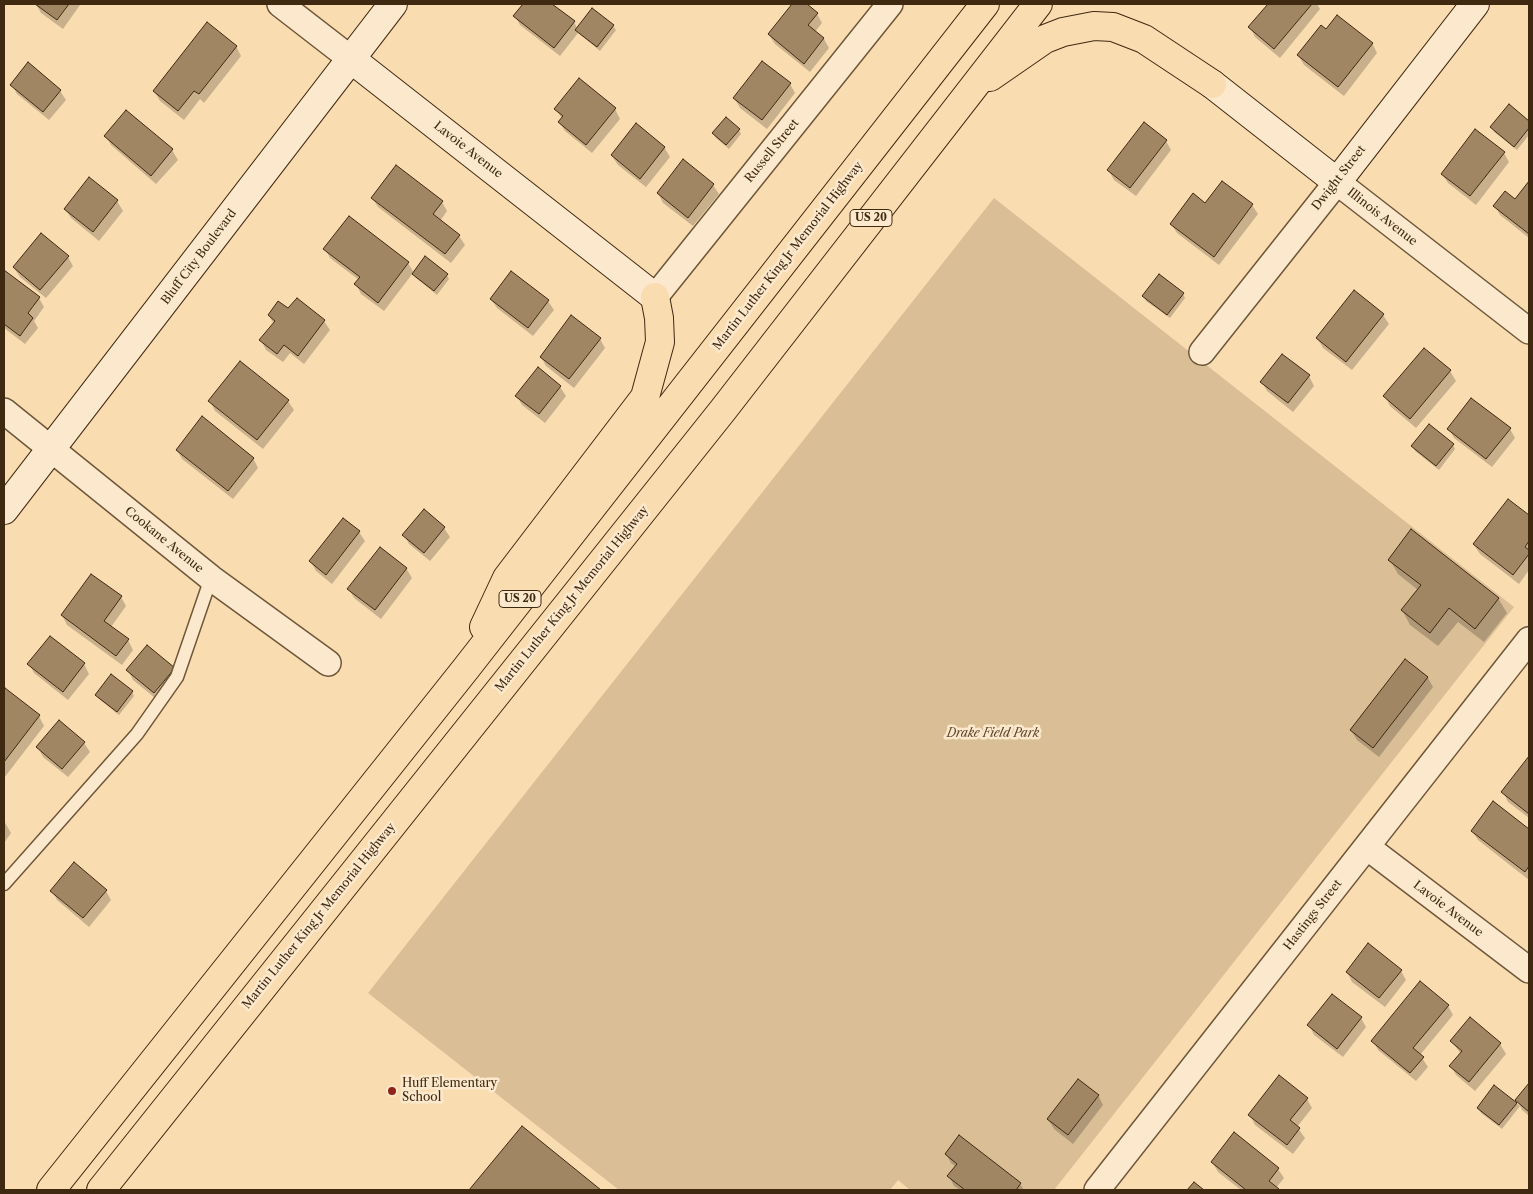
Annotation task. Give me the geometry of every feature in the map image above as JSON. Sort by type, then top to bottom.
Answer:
[{"type":"highway","name":"Martin Luther King Jr Memorial Highway","points":[[51,1190],[464,671],[985,4]]},
{"type":"highway","name":"Martin Luther King Jr Memorial Highway","points":[[101,1190],[722,410],[1038,4]]},
{"type":"highway","points":[[967,94],[1045,39],[1063,32],[1094,26],[1113,27],[1144,40],[1212,84]]},
{"type":"highway","points":[[464,671],[507,578],[645,397],[660,342],[659,318],[654,297]]},
{"type":"main road","name":"Bluff City Boulevard","points":[[4,510],[393,4]]},
{"type":"main road","name":"Dwight Street","points":[[1337,182],[1475,4]]},
{"type":"main road","name":"Lavoie Avenue","points":[[351,59],[654,297]]},
{"type":"main road","name":"Illinois Avenue","points":[[1212,84],[1337,182]]},
{"type":"street","name":"Lavoie Avenue","points":[[280,4],[351,59]]},
{"type":"street","name":"Russell Street","points":[[654,297],[890,4]]},
{"type":"street","name":"Illinois Avenue","points":[[1337,182],[1529,331]]},
{"type":"street","name":"Dwight Street","points":[[1202,352],[1337,182]]},
{"type":"street","name":"Cookane Avenue","points":[[4,411],[210,578],[328,663]]},
{"type":"street","name":"Hastings Street","points":[[1097,1190],[1529,640]]},
{"type":"street","name":"Lavoie Avenue","points":[[1367,847],[1529,970]]},
{"type":"lane","points":[[4,884],[137,734],[177,677],[210,578]]},
{"type":"green space","name":"Drake Field Park","points":[[994,198],[1514,607],[1054,1190],[910,1190],[898,1180],[890,1190],[619,1190],[368,993]]},
{"type":"building","points":[[35,4],[69,4],[57,20]]},
{"type":"building","points":[[523,4],[552,4],[575,21],[554,48],[513,16]]},
{"type":"building","points":[[792,4],[807,4],[818,13],[808,25],[824,38],[804,64],[768,34]]},
{"type":"building","points":[[1268,4],[1312,4],[1274,49],[1248,27]]},
{"type":"building","points":[[592,8],[614,25],[597,47],[575,30]]},
{"type":"building","points":[[1337,15],[1373,43],[1338,87],[1297,55],[1321,25],[1326,29]]},
{"type":"building","points":[[207,22],[237,46],[199,94],[194,91],[178,111],[153,91]]},
{"type":"building","points":[[762,61],[791,83],[762,120],[733,98]]},
{"type":"building","points":[[28,62],[61,90],[43,112],[10,85]]},
{"type":"building","points":[[579,78],[616,108],[586,145],[558,122],[563,116],[554,109]]},
{"type":"building","points":[[1509,104],[1529,121],[1529,128],[1514,147],[1490,127]]},
{"type":"building","points":[[126,110],[173,149],[151,176],[104,136]]},
{"type":"building","points":[[726,117],[740,129],[726,145],[712,133]]},
{"type":"building","points":[[1144,122],[1167,140],[1130,188],[1107,170]]},
{"type":"building","points":[[636,123],[665,147],[640,179],[611,155]]},
{"type":"building","points":[[1475,129],[1505,152],[1470,196],[1441,174]]},
{"type":"building","points":[[683,159],[714,184],[688,218],[657,193]]},
{"type":"building","points":[[396,165],[443,201],[433,214],[460,235],[445,254],[371,198]]},
{"type":"building","points":[[89,177],[118,200],[93,232],[64,209]]},
{"type":"building","points":[[1222,181],[1253,204],[1214,257],[1170,224],[1193,193],[1205,203]]},
{"type":"building","points":[[1529,181],[1529,234],[1493,206],[1505,191],[1515,199]]},
{"type":"building","points":[[349,216],[409,262],[378,303],[354,284],[360,277],[323,249]]},
{"type":"building","points":[[41,233],[69,256],[40,290],[13,267]]},
{"type":"building","points":[[425,256],[448,274],[434,291],[412,274]]},
{"type":"building","points":[[4,270],[40,297],[28,313],[33,318],[20,336],[4,324]]},
{"type":"building","points":[[511,271],[549,300],[528,328],[490,299]]},
{"type":"building","points":[[1159,274],[1184,293],[1167,315],[1142,296]]},
{"type":"building","points":[[1354,290],[1384,314],[1346,362],[1316,338]]},
{"type":"building","points":[[297,298],[325,320],[298,356],[284,345],[277,354],[259,340],[275,321],[268,315],[278,301],[288,308]]},
{"type":"building","points":[[571,315],[601,338],[569,379],[540,357]]},
{"type":"building","points":[[1424,348],[1451,370],[1410,419],[1383,396]]},
{"type":"building","points":[[1282,354],[1310,375],[1288,403],[1260,382]]},
{"type":"building","points":[[240,361],[289,400],[257,440],[208,401]]},
{"type":"building","points":[[538,367],[561,386],[539,414],[515,396]]},
{"type":"building","points":[[1471,398],[1511,428],[1486,459],[1447,429]]},
{"type":"building","points":[[202,416],[254,458],[228,491],[176,450]]},
{"type":"building","points":[[1429,424],[1454,444],[1436,466],[1411,446]]},
{"type":"building","points":[[1508,499],[1529,515],[1529,541],[1525,547],[1529,550],[1529,554],[1513,575],[1473,544]]},
{"type":"building","points":[[424,509],[445,527],[424,553],[402,535]]},
{"type":"building","points":[[343,518],[360,531],[326,575],[309,561]]},
{"type":"building","points":[[1411,529],[1499,598],[1475,629],[1449,608],[1430,633],[1401,610],[1421,585],[1388,560]]},
{"type":"building","points":[[380,547],[407,568],[375,610],[347,589]]},
{"type":"building","points":[[91,574],[122,596],[104,621],[129,639],[116,656],[61,615]]},
{"type":"building","points":[[50,636],[85,663],[63,692],[27,664]]},
{"type":"building","points":[[147,645],[175,668],[154,693],[126,670]]},
{"type":"building","points":[[1405,659],[1428,677],[1373,748],[1350,730]]},
{"type":"building","points":[[111,674],[133,691],[117,712],[95,695]]},
{"type":"building","points":[[5,688],[40,715],[4,762],[4,690]]},
{"type":"building","points":[[59,720],[85,742],[62,769],[36,747]]},
{"type":"building","points":[[1529,756],[1529,814],[1501,792]]},
{"type":"building","points":[[1493,801],[1529,829],[1529,866],[1525,872],[1471,831]]},
{"type":"building","points":[[74,862],[107,890],[83,918],[50,891]]},
{"type":"building","points":[[1368,943],[1402,970],[1379,998],[1346,972]]},
{"type":"building","points":[[1420,981],[1449,1005],[1413,1048],[1424,1057],[1410,1073],[1371,1041]]},
{"type":"building","points":[[1332,994],[1362,1017],[1337,1049],[1307,1025]]},
{"type":"building","points":[[1470,1017],[1501,1043],[1469,1082],[1449,1066],[1462,1051],[1450,1041]]},
{"type":"building","points":[[1279,1075],[1308,1098],[1290,1120],[1300,1128],[1287,1145],[1248,1115]]},
{"type":"building","points":[[1078,1079],[1099,1095],[1068,1135],[1047,1119]]},
{"type":"building","points":[[1529,1083],[1529,1112],[1515,1100]]},
{"type":"building","points":[[1494,1085],[1517,1103],[1499,1125],[1477,1108]]},
{"type":"building","points":[[522,1126],[601,1190],[469,1190]]},
{"type":"building","points":[[1234,1132],[1279,1168],[1269,1181],[1278,1190],[1246,1190],[1211,1162]]},
{"type":"building","points":[[959,1135],[1021,1183],[1016,1190],[965,1190],[947,1176],[957,1164],[945,1154]]},
{"type":"building","points":[[1194,1182],[1204,1190],[1187,1190]]},
{"type":"place","name":"Huff Elementary School","points":[[392,1091]]}]
